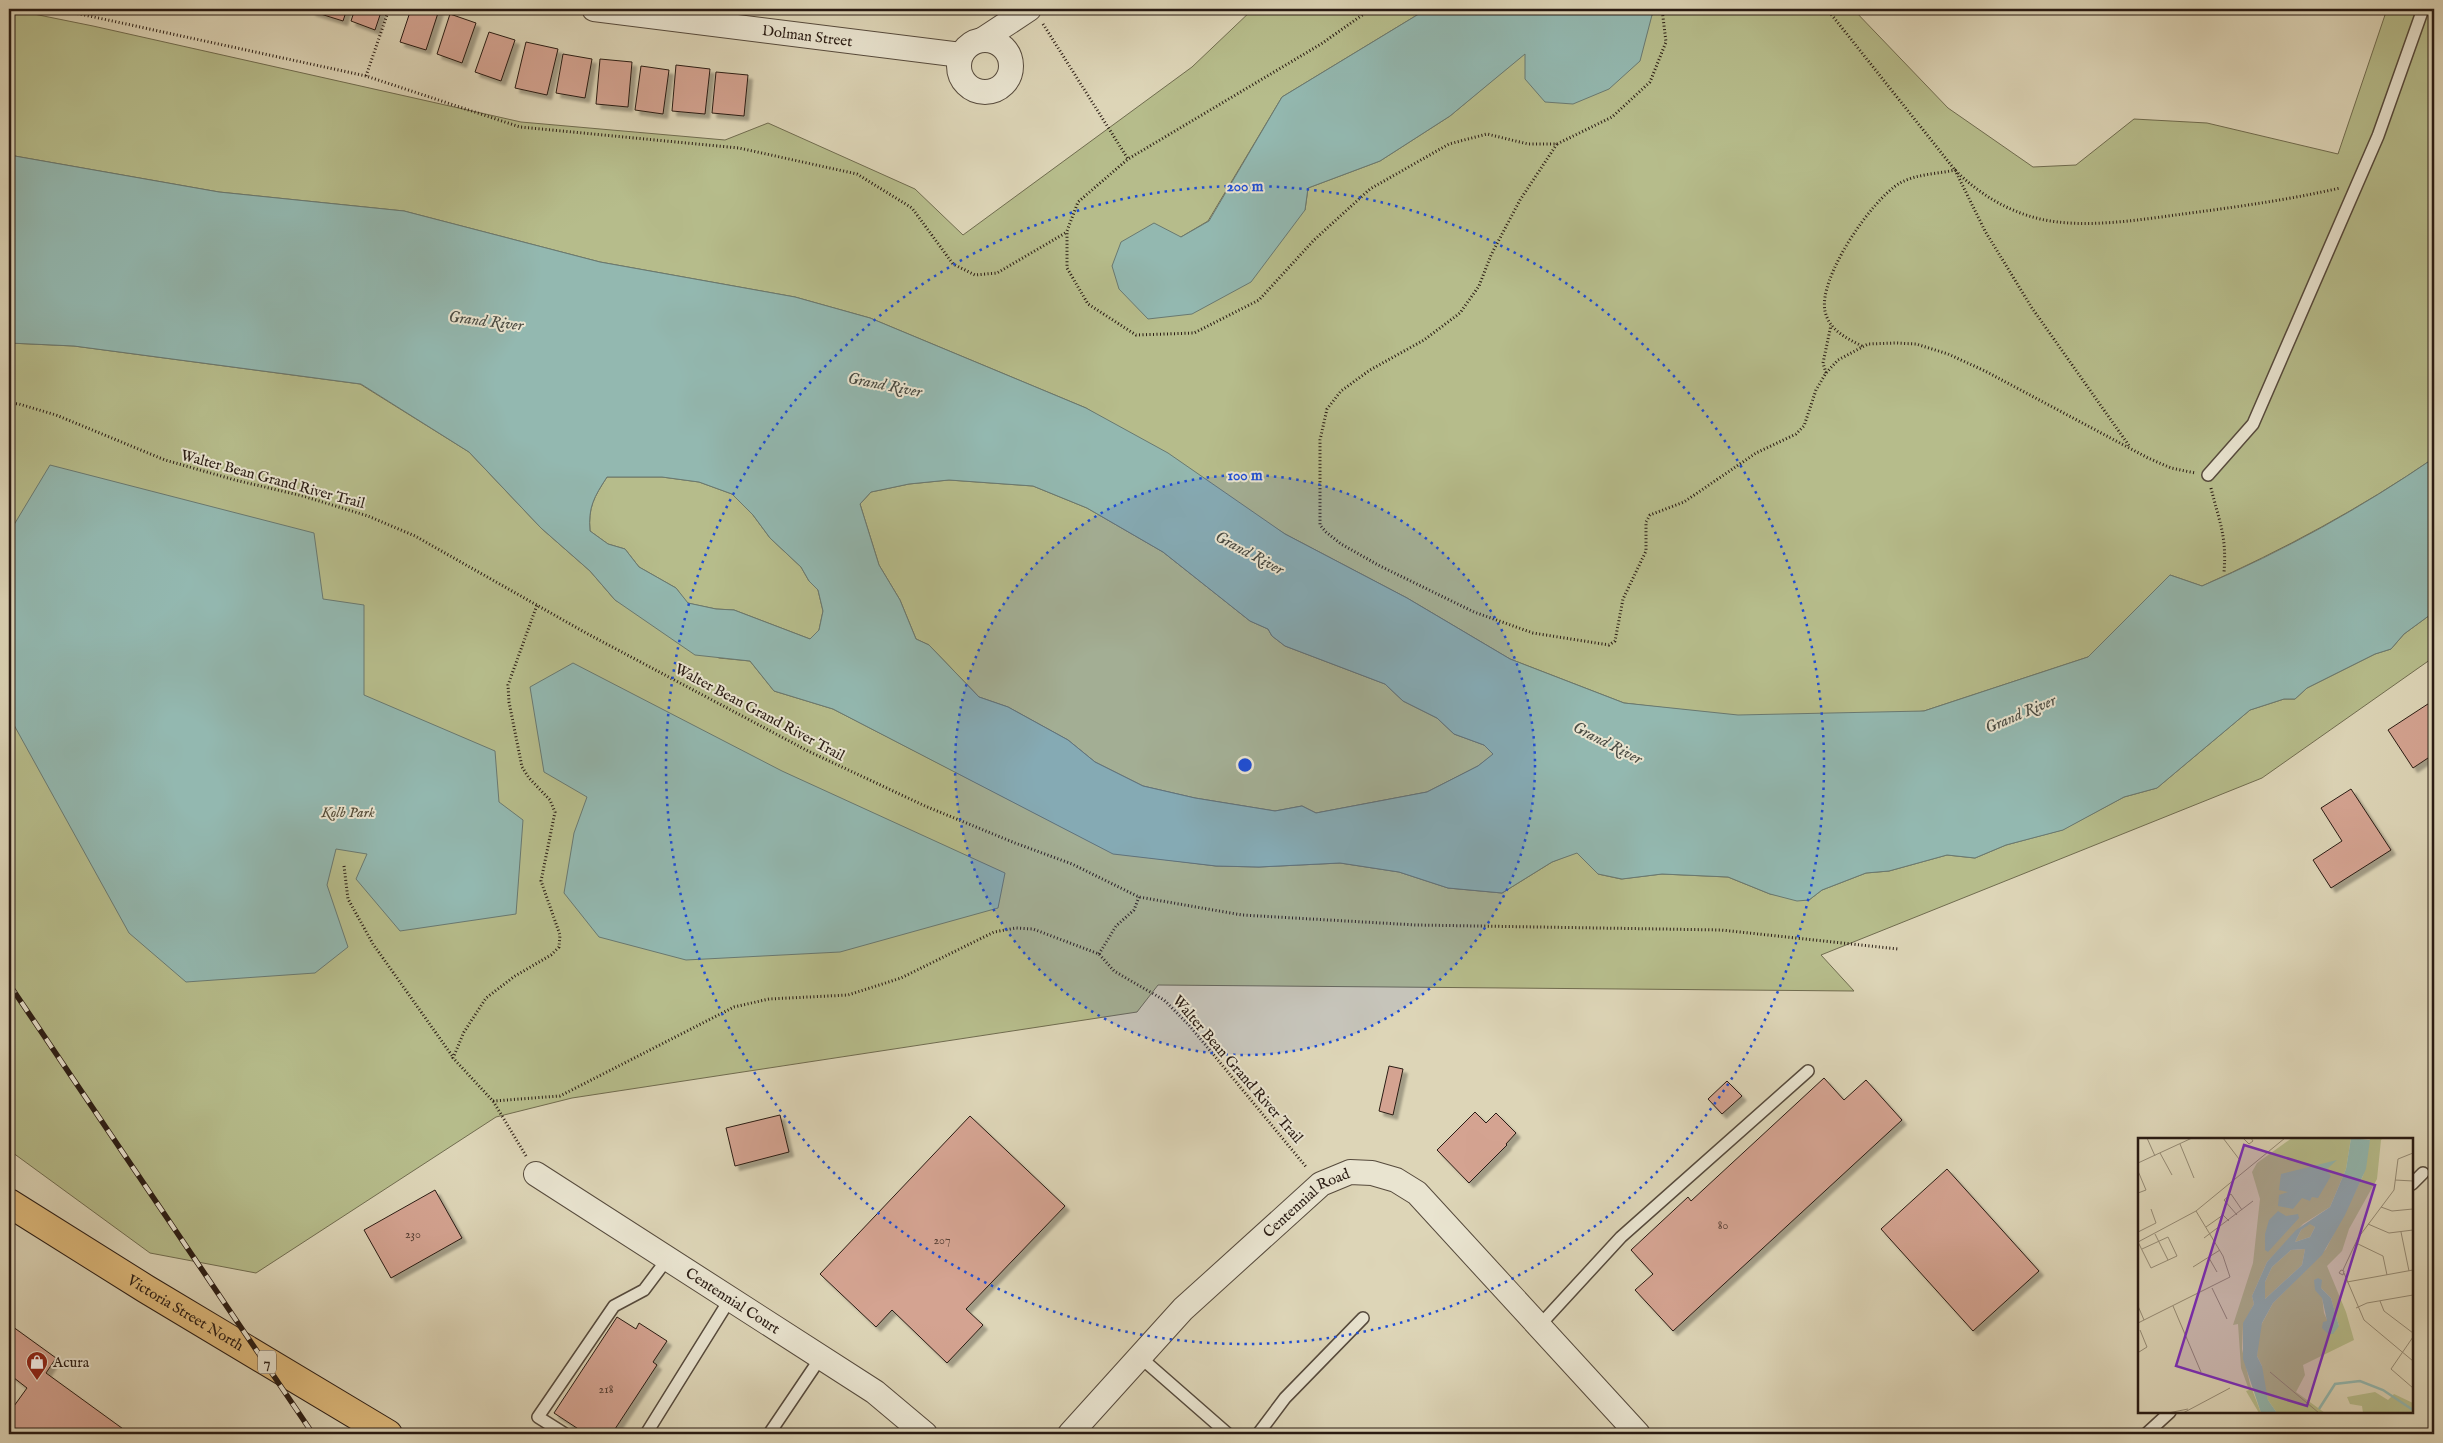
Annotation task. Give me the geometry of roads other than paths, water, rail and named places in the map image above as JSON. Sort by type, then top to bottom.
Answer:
[{"type":"main road","name":"Victoria Street North","points":[[9,1203],[146,1289],[388,1434]]},
{"type":"street","name":"Dolman Street","points":[[594,9],[646,12],[961,54]]},
{"type":"street","points":[[982,40],[998,44],[1009,57],[1010,74],[1000,88],[984,93],[968,86],[959,72],[961,54],[966,48],[982,40],[1035,15]]},
{"type":"street","name":"Centennial Road","points":[[1070,1434],[1183,1309],[1320,1184],[1350,1172],[1372,1173],[1396,1180],[1417,1193],[1638,1434]]},
{"type":"street","name":"Centennial Court","points":[[536,1174],[875,1392],[925,1434]]},
{"type":"lane","points":[[2208,475],[2253,424],[2378,136],[2423,9]]},
{"type":"lane","points":[[1539,1326],[1622,1237],[1808,1071]]},
{"type":"lane","points":[[2413,1183],[2423,1173]]},
{"type":"lane","points":[[565,1434],[538,1417],[614,1306],[644,1290],[668,1258]]},
{"type":"lane","points":[[646,1434],[730,1299]]},
{"type":"lane","points":[[1258,1434],[1285,1398],[1362,1318]]},
{"type":"lane","points":[[1140,1357],[1228,1434]]},
{"type":"lane","points":[[769,1434],[821,1358]]},
{"type":"lane","points":[[2146,1434],[2169,1413]]},
{"type":"water","points":[[1427,9],[1649,9],[1652,15],[1640,61],[1609,89],[1573,104],[1545,102],[1525,79],[1525,54],[1450,116],[1380,161],[1308,188],[1305,210],[1251,282],[1192,314],[1148,319],[1119,289],[1112,266],[1121,242],[1154,223],[1181,237],[1209,221],[1282,97]]},
{"type":"water","name":"Grand River","points":[[9,155],[219,192],[404,211],[600,262],[795,297],[870,318],[1086,408],[1168,453],[1285,534],[1407,598],[1510,659],[1624,703],[1738,715],[1924,711],[2088,657],[2170,575],[2202,586],[2233,573],[2321,528],[2434,458],[2434,612],[2404,634],[2391,649],[2375,654],[2307,688],[2295,699],[2284,699],[2250,710],[2157,788],[2124,797],[2063,830],[2006,845],[1975,858],[1947,855],[1889,871],[1866,873],[1822,890],[1809,900],[1797,901],[1770,894],[1728,877],[1662,874],[1622,879],[1598,874],[1577,853],[1552,862],[1502,893],[1448,888],[1399,872],[1340,863],[1259,867],[1216,866],[1113,854],[833,709],[774,691],[750,661],[695,655],[615,600],[590,571],[541,528],[469,452],[361,384],[74,346],[9,343]],"holes":[[[607,477],[662,477],[699,482],[732,494],[753,515],[770,538],[801,567],[809,581],[818,590],[823,611],[819,630],[810,639],[734,610],[716,609],[688,603],[676,588],[639,567],[625,549],[608,544],[590,531],[591,509]],[[949,480],[1033,486],[1087,508],[1163,552],[1250,621],[1268,629],[1272,636],[1285,646],[1385,684],[1403,701],[1437,718],[1454,734],[1484,745],[1493,754],[1478,766],[1427,792],[1316,813],[1302,806],[1275,811],[1195,798],[1143,786],[1095,762],[1068,740],[1008,707],[979,697],[929,645],[916,639],[900,600],[879,565],[860,504],[871,492],[909,484]]]},
{"type":"water","points":[[50,465],[314,533],[323,599],[364,605],[364,695],[495,751],[499,802],[523,820],[516,914],[400,931],[356,879],[367,854],[336,849],[327,885],[348,947],[315,973],[186,982],[129,933],[9,716],[9,533]]},
{"type":"water","points":[[573,663],[782,771],[1005,873],[998,908],[840,952],[686,960],[599,937],[564,893],[574,833],[587,797],[544,772],[530,687]]},
{"type":"railway","points":[[9,984],[313,1434]]},
{"type":"place","name":"Acura","points":[[37,1381]]},
{"type":"park label","name":"Kolb Park","points":[[348,812]]}]
